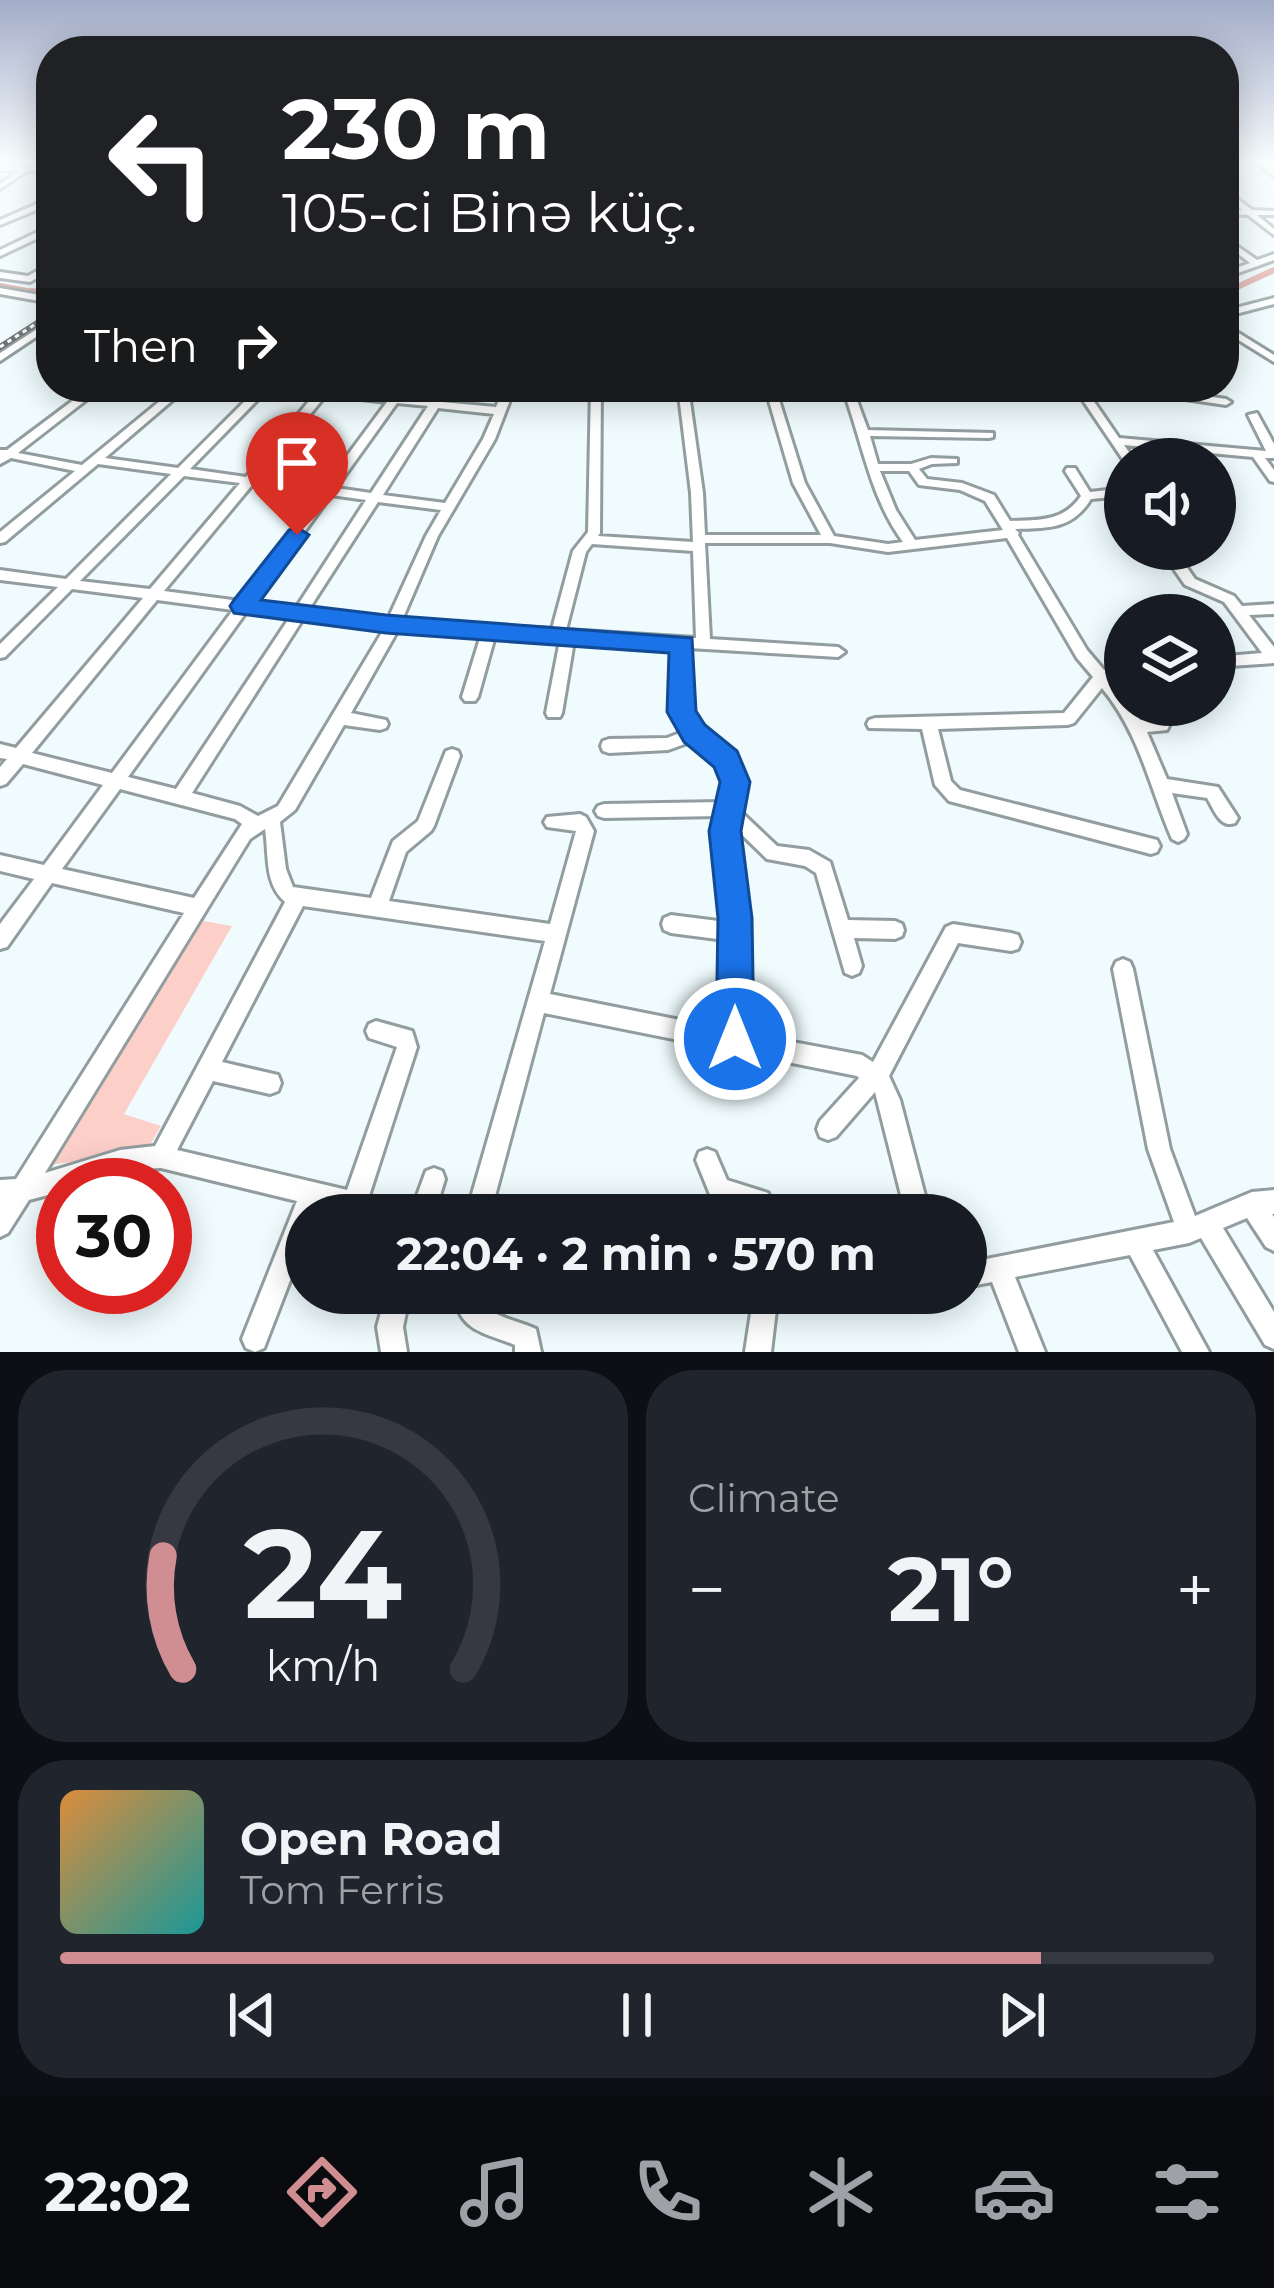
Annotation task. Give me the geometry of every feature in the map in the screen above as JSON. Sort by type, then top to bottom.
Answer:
[{"type":"street","points":[[0,253],[36,236]]},
{"type":"street","points":[[1239,250],[1256,263]]},
{"type":"street","points":[[1239,269],[1274,257]]},
{"type":"street","points":[[0,275],[30,279],[36,275]]},
{"type":"street","points":[[3,294],[36,297]]},
{"type":"street","points":[[1239,311],[1272,303]]},
{"type":"street","points":[[0,358],[36,333]]},
{"type":"street","points":[[1239,339],[1274,359]]},
{"type":"street","points":[[3,456],[77,402]]},
{"type":"street","points":[[0,538],[165,402]]},
{"type":"street","points":[[0,652],[249,402]]},
{"type":"street","points":[[0,779],[314,402]]},
{"type":"street","points":[[0,940],[393,402]]},
{"type":"street","points":[[179,799],[436,402],[500,411]]},
{"type":"street","points":[[0,1225],[10,1192],[198,908],[263,822],[289,806],[393,624],[447,507],[489,440],[504,402]]},
{"type":"street","points":[[591,540],[596,402]]},
{"type":"street","points":[[685,402],[699,543],[703,642]]},
{"type":"street","points":[[775,402],[799,483],[830,538]]},
{"type":"street","points":[[854,402],[891,514],[911,545]]},
{"type":"street","points":[[1089,402],[1114,438]]},
{"type":"street","points":[[1253,415],[1274,455]]},
{"type":"street","points":[[867,433],[989,435]]},
{"type":"street","points":[[1236,452],[1274,455]]},
{"type":"street","points":[[1257,454],[1274,478]]},
{"type":"street","points":[[3,456],[178,471],[447,507]]},
{"type":"street","points":[[876,467],[912,468],[953,460]]},
{"type":"street","points":[[875,724],[1068,719],[1103,676],[1069,635],[1011,529],[986,495],[923,482],[912,468]]},
{"type":"street","points":[[1071,471],[1087,496]]},
{"type":"street","points":[[554,712],[580,550],[591,540],[699,543],[830,538],[876,548],[911,545],[1070,520],[1087,496],[1104,494]]},
{"type":"street","points":[[1182,570],[1190,582],[1225,596],[1274,658]]},
{"type":"street","points":[[0,575],[393,624],[838,652]]},
{"type":"street","points":[[1238,611],[1274,609]]},
{"type":"street","points":[[470,697],[490,629]]},
{"type":"street","points":[[682,644],[682,712],[694,734],[722,753],[734,774],[725,843],[735,932],[735,1039]]},
{"type":"street","points":[[1236,661],[1274,658]]},
{"type":"street","points":[[341,718],[380,724]]},
{"type":"street","points":[[929,725],[943,785],[955,796],[1151,846]]},
{"type":"street","points":[[1137,726],[1178,834]]},
{"type":"street","points":[[609,746],[668,743],[694,734]]},
{"type":"street","points":[[0,751],[263,822],[277,836],[281,890],[298,897],[557,934]]},
{"type":"street","points":[[378,905],[399,847],[425,826],[452,756]]},
{"type":"street","points":[[1163,785],[1212,792],[1228,818]]},
{"type":"street","points":[[604,811],[706,806],[730,812],[773,853],[809,858],[824,868],[852,966]]},
{"type":"street","points":[[484,1194],[585,831],[580,822],[553,822]]},
{"type":"street","points":[[0,863],[198,908]]},
{"type":"street","points":[[161,1157],[298,897]]},
{"type":"street","points":[[670,924],[735,932]]},
{"type":"street","points":[[844,929],[895,930]]},
{"type":"street","points":[[828,1129],[876,1077],[924,995],[952,933],[1011,942]]},
{"type":"street","points":[[1123,969],[1159,1149],[1197,1227],[1274,1336]]},
{"type":"street","points":[[538,1002],[849,1062],[876,1077],[889,1100],[913,1194]]},
{"type":"street","points":[[358,1194],[407,1047],[405,1038],[376,1031]]},
{"type":"street","points":[[208,1069],[270,1083]]},
{"type":"street","points":[[10,1192],[126,1159],[161,1157],[317,1194]]},
{"type":"street","points":[[707,1160],[719,1190],[734,1194]]},
{"type":"street","points":[[429,1194],[434,1179]]},
{"type":"street","points":[[255,1339],[312,1193]]},
{"type":"street","points":[[987,1272],[1197,1227],[1263,1203],[1274,1239]]},
{"type":"street","points":[[1136,1242],[1196,1352]]},
{"type":"street","points":[[1000,1270],[1032,1352]]},
{"type":"street","points":[[392,1314],[389,1327],[394,1352]]},
{"type":"street","points":[[471,1314],[518,1332],[526,1338],[528,1352]]},
{"type":"street","points":[[758,1352],[763,1314]]},
{"type":"shaded area","points":[[198,920],[232,926],[124,1114],[161,1126],[151,1143],[104,1158],[51,1158]]},
{"type":"waterway","points":[[1239,286],[1274,270]]},
{"type":"waterway","points":[[0,286],[36,293]]},
{"type":"waterway","points":[[32,292],[36,293]]},
{"type":"railway","points":[[0,347],[36,324]]},
{"type":"route","points":[[297,535],[243,606],[386,624],[682,644],[684,718],[694,734],[722,753],[734,774],[725,843],[735,918],[735,1039]]}]
